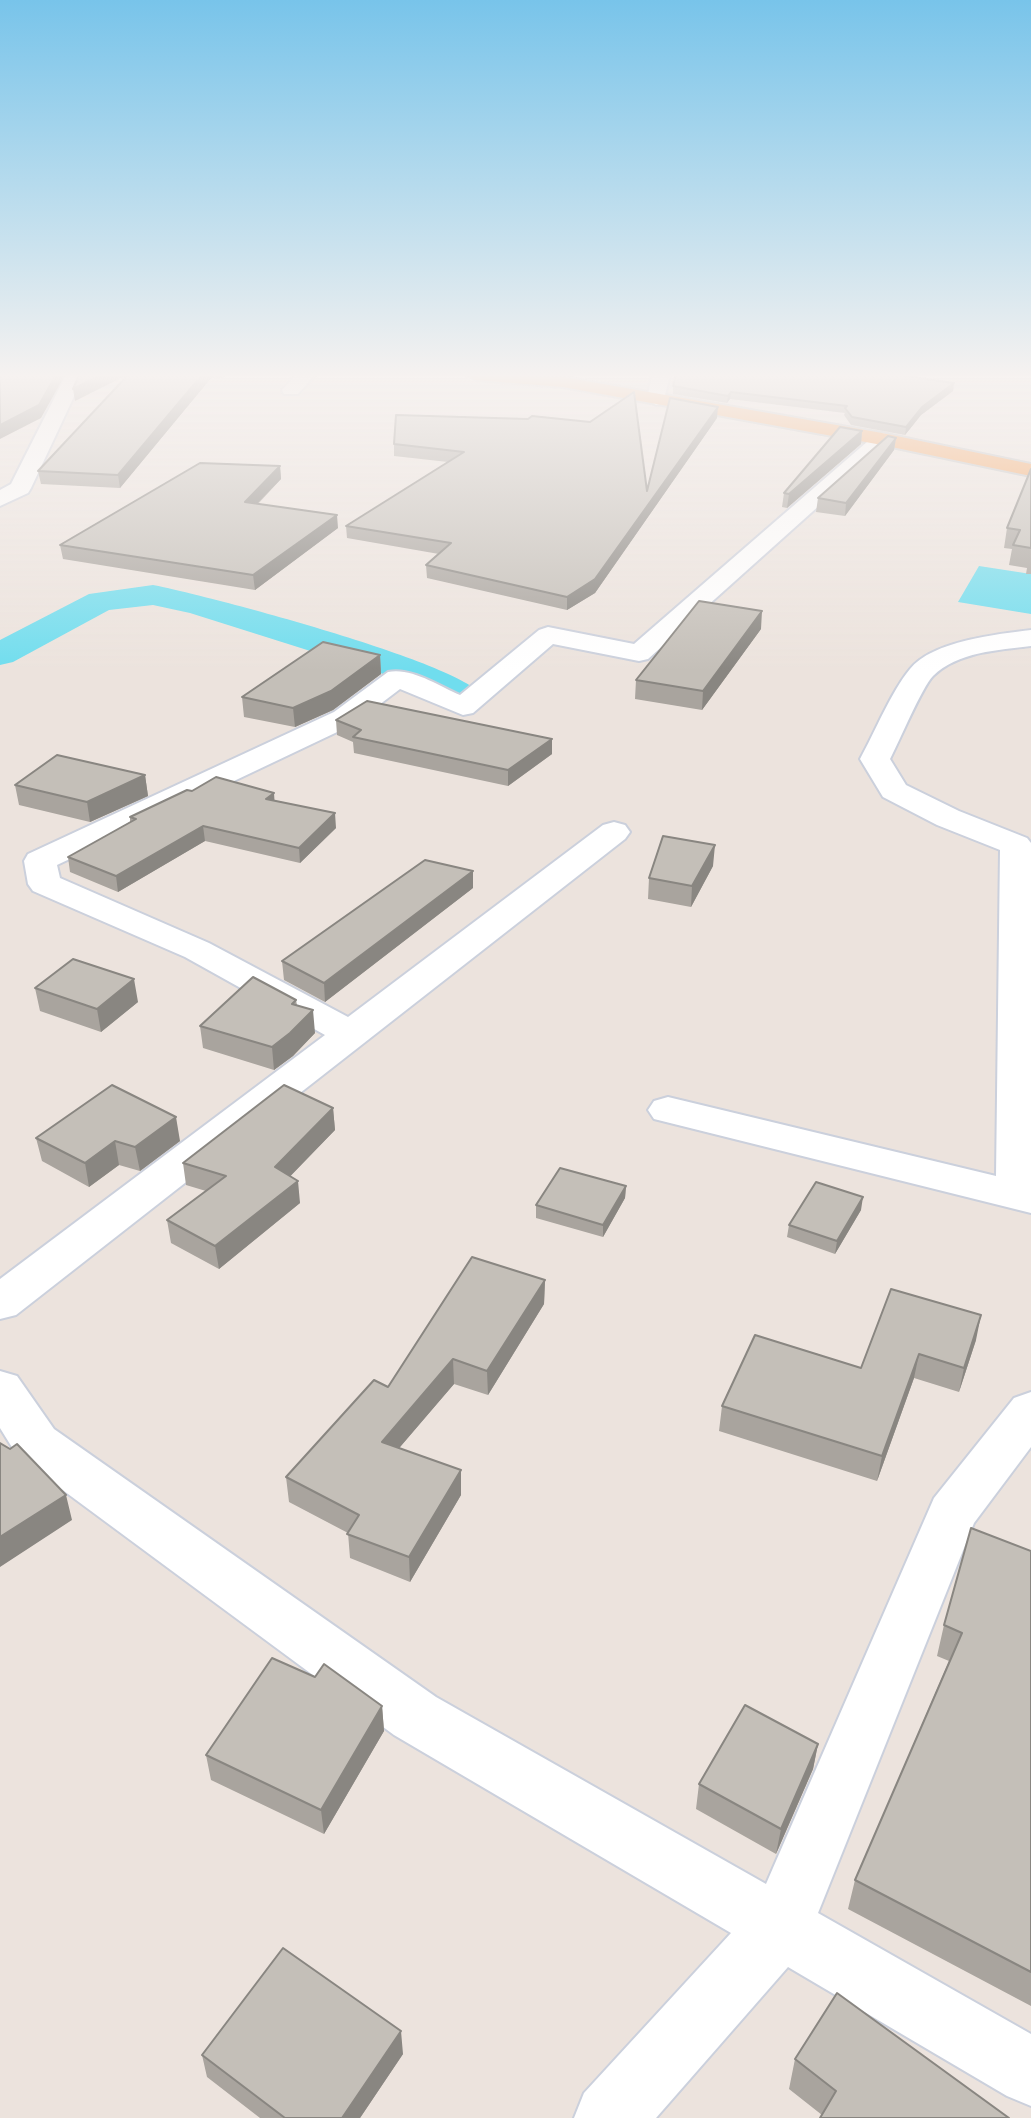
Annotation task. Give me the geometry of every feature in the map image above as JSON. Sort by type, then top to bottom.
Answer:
[{"type":"street","points":[[0,499],[20,488],[27,474]]},
{"type":"street","points":[[351,1034],[197,950],[45,884],[40,861],[344,718],[398,678],[463,707],[548,635],[639,653],[842,474]]},
{"type":"street","points":[[668,1110],[1024,1197],[1016,845],[948,818],[894,791],[875,758],[921,672],[947,656],[983,644],[1031,638]]},
{"type":"street","points":[[0,1303],[614,832]]},
{"type":"street","points":[[0,1389],[36,1443],[415,1716],[1031,2072]]},
{"type":"street","points":[[608,2118],[780,1927],[952,1513],[1031,1411]]},
{"type":"water","points":[[979,566],[1031,574],[1031,614],[958,602]]},
{"type":"building","points":[[181,474],[272,474],[245,502],[337,515],[253,575],[60,545]]},
{"type":"building","points":[[429,474],[645,474],[647,491],[651,474],[670,474],[595,579],[567,597],[426,565],[451,543],[346,526]]},
{"type":"building","points":[[800,474],[812,474],[789,494],[784,493]]},
{"type":"building","points":[[845,474],[868,474],[846,503],[818,498]]},
{"type":"building","points":[[1031,474],[1031,548],[1013,545],[1020,530],[1007,528]]},
{"type":"building","points":[[699,601],[762,611],[703,691],[636,680]]},
{"type":"building","points":[[323,642],[380,655],[331,691],[293,708],[242,697]]},
{"type":"building","points":[[367,701],[552,739],[508,770],[353,737],[361,730],[336,720]]},
{"type":"building","points":[[57,755],[145,775],[87,802],[15,785]]},
{"type":"building","points":[[216,777],[274,793],[266,799],[335,813],[299,848],[203,826],[116,876],[68,857],[136,819],[130,817],[187,790],[192,791]]},
{"type":"building","points":[[663,836],[715,845],[692,886],[649,878]]},
{"type":"building","points":[[425,860],[473,871],[324,983],[282,961]]},
{"type":"building","points":[[73,959],[134,979],[97,1009],[35,988]]},
{"type":"building","points":[[253,977],[296,1000],[292,1004],[313,1010],[272,1047],[200,1026]]},
{"type":"building","points":[[112,1085],[176,1117],[135,1147],[115,1141],[85,1163],[36,1138]]},
{"type":"building","points":[[284,1085],[333,1108],[275,1167],[298,1181],[215,1246],[167,1220],[226,1176],[183,1163]]},
{"type":"building","points":[[560,1168],[626,1186],[603,1225],[536,1205]]},
{"type":"building","points":[[816,1182],[863,1197],[837,1241],[789,1225]]},
{"type":"building","points":[[472,1257],[545,1280],[487,1371],[453,1359],[382,1442],[461,1470],[409,1557],[347,1534],[359,1515],[286,1477],[374,1380],[388,1387]]},
{"type":"building","points":[[891,1289],[981,1315],[964,1368],[919,1354],[882,1456],[722,1406],[755,1335],[861,1368]]},
{"type":"building","points":[[0,1443],[10,1449],[17,1444],[66,1495],[0,1537]]},
{"type":"building","points":[[971,1528],[1031,1551],[1031,1972],[855,1880],[962,1633],[944,1625]]},
{"type":"building","points":[[272,1658],[315,1677],[324,1664],[382,1706],[321,1810],[206,1755]]},
{"type":"building","points":[[745,1705],[818,1744],[781,1829],[699,1784]]},
{"type":"building","points":[[283,1948],[401,2031],[342,2118],[285,2118],[202,2055]]},
{"type":"building","points":[[837,1993],[1009,2118],[820,2118],[836,2091],[795,2059]]},
{"type":"waterway","points":[[0,654],[101,601],[153,595],[197,604],[412,671],[464,696]]}]
